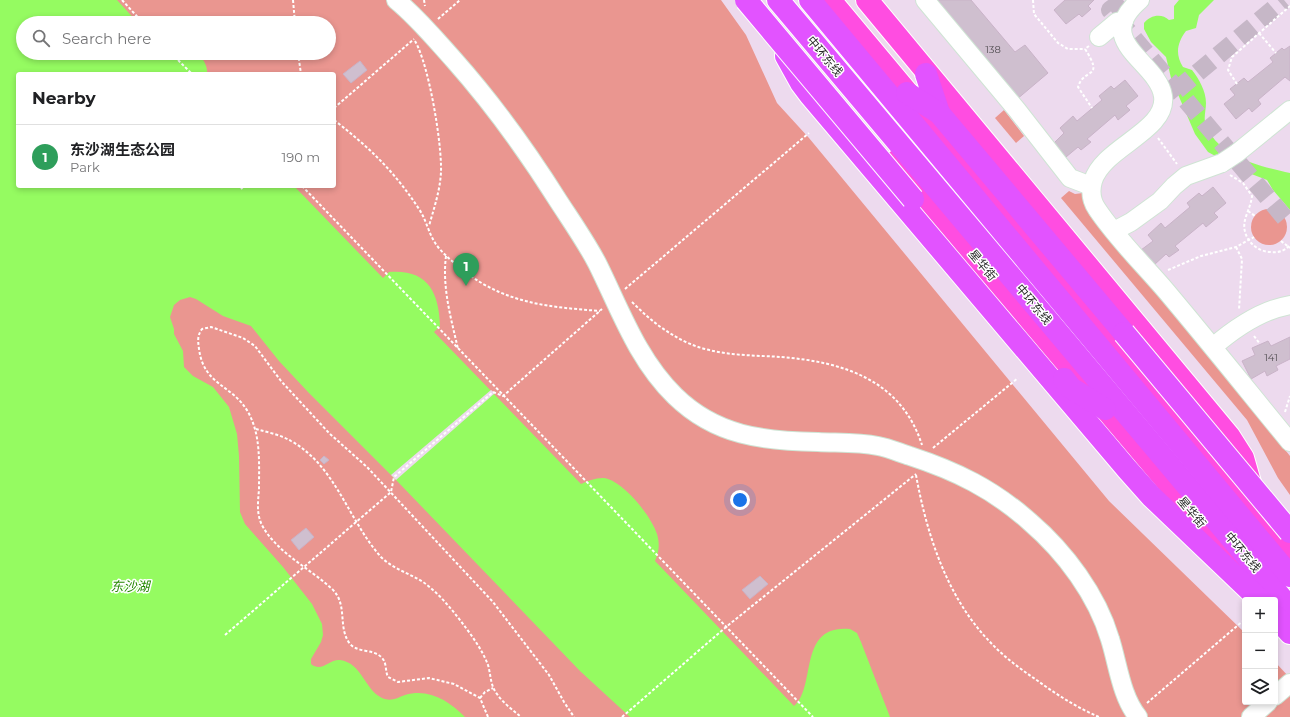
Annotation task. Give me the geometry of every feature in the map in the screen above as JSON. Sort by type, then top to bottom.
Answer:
[{"type":"highway","points":[[746,0],[1071,388],[1105,409]]},
{"type":"highway","name":"中环东线","points":[[810,0],[1290,576]]},
{"type":"highway","points":[[768,3],[783,49],[801,84],[1151,496],[1257,597]]},
{"type":"highway","name":"中环东线","points":[[768,3],[1290,608]]},
{"type":"highway","points":[[926,74],[939,113]]},
{"type":"highway","points":[[907,93],[939,113],[1290,532]]},
{"type":"highway","points":[[1278,619],[1290,632]]},
{"type":"main road","points":[[830,0],[1290,550]]},
{"type":"main road","points":[[867,0],[926,74],[1229,436],[1243,458],[1261,516]]},
{"type":"main road","name":"星华街","points":[[768,3],[1105,409],[1213,536],[1268,597]]},
{"type":"main road","points":[[1278,607],[1290,621]]},
{"type":"street","points":[[396,0],[419,21],[480,89],[509,126],[582,236],[597,264],[607,305],[656,374],[687,408],[709,422],[737,434],[782,442],[850,443],[879,446],[918,467],[963,475],[984,487],[1030,521],[1060,552],[1082,582],[1097,607],[1110,636],[1123,686],[1136,715]]},
{"type":"street","points":[[925,0],[1017,110],[1070,178],[1091,186]]},
{"type":"street","points":[[1140,0],[1130,8],[1124,21],[1124,37],[1126,43],[1159,85],[1163,96],[1163,106],[1156,120],[1106,159],[1099,168],[1091,186],[1093,202],[1114,231],[1213,347],[1290,442]]},
{"type":"street","points":[[1099,38],[1117,22],[1124,21]]},
{"type":"street","points":[[1114,231],[1135,219],[1160,201],[1186,176],[1218,164],[1238,153],[1290,110]]},
{"type":"street","points":[[1213,347],[1245,323],[1266,312],[1290,305]]},
{"type":"street","points":[[1278,693],[1290,683]]},
{"type":"street","points":[[1251,717],[1265,705]]},
{"type":"path","points":[[122,0],[137,16]]},
{"type":"path","points":[[293,0],[294,16]]},
{"type":"path","points":[[336,106],[414,39],[419,21],[428,27],[460,0]]},
{"type":"path","points":[[1033,0],[1034,14],[1058,43],[1068,48],[1085,49],[1099,38]]},
{"type":"path","points":[[1237,84],[1229,74],[1229,61],[1290,6]]},
{"type":"path","points":[[1259,33],[1276,53]]},
{"type":"path","points":[[414,39],[420,49],[439,139],[441,171],[439,190],[429,227]]},
{"type":"path","points":[[1085,49],[1093,61],[1094,66],[1093,71],[1079,83],[1078,87],[1092,108]]},
{"type":"path","points":[[178,60],[190,72]]},
{"type":"path","points":[[299,60],[301,72]]},
{"type":"path","points":[[336,122],[367,145],[387,165],[410,196],[429,227],[434,241],[446,256],[476,279],[511,298],[557,308],[607,305]]},
{"type":"path","points":[[503,396],[808,133]]},
{"type":"path","points":[[1156,135],[1186,176]]},
{"type":"path","points":[[1218,164],[1225,173],[1236,178],[1249,190],[1252,196],[1245,220],[1244,232],[1249,241],[1257,248],[1270,252],[1278,252],[1289,247],[1281,241]]},
{"type":"path","points":[[304,188],[441,333],[813,717]]},
{"type":"path","points":[[1248,211],[1255,216]]},
{"type":"path","points":[[1166,270],[1201,256],[1236,247],[1254,237]]},
{"type":"path","points":[[1236,247],[1242,258],[1239,310],[1245,323],[1260,344]]},
{"type":"path","points":[[446,256],[444,274],[446,292],[458,350]]},
{"type":"path","points":[[631,301],[645,315],[663,329],[689,344],[711,350],[742,355],[807,360],[861,374],[888,391],[902,405],[919,434],[924,451],[918,467],[922,508],[937,555],[953,590],[970,618],[990,643],[1011,662],[1052,691],[1099,717]]},
{"type":"path","points":[[488,717],[480,698],[454,684],[428,678],[398,682],[388,677],[383,658],[379,654],[353,647],[348,642],[345,635],[342,608],[336,593],[271,538],[262,527],[258,513],[260,456],[256,428],[242,403],[234,395],[214,381],[204,366],[197,339],[202,330],[206,327],[211,327],[243,338],[255,346],[281,381],[329,433],[367,467],[493,602],[549,675],[574,717]]},
{"type":"path","points":[[622,717],[726,626],[918,467],[1018,378]]},
{"type":"path","points":[[225,635],[391,492],[394,478],[493,392],[503,396]]},
{"type":"path","points":[[1285,416],[1287,401],[1290,396]]},
{"type":"path","points":[[256,428],[290,440],[312,456],[322,466],[365,535],[382,557],[393,567],[423,582],[440,596],[459,618],[484,655],[493,688],[505,703],[521,717]]},
{"type":"path","points":[[1136,715],[1242,622]]},
{"type":"path","points":[[480,698],[485,692],[493,688]]},
{"type":"shaded area","points":[[0,0],[721,0],[746,35],[777,103],[809,138],[1109,501],[1242,630],[1242,705],[1278,705],[1278,665],[1290,678],[1290,717],[0,717]]},
{"type":"shaded area","points":[[1004,110],[1024,136],[1016,143],[995,118]]},
{"type":"shaded area","points":[[1069,191],[1075,194],[1083,193],[1083,200],[1090,216],[1161,295],[1290,456],[1290,495],[1278,478],[1247,420],[1061,198]]},
{"type":"shaded area","points":[[1269,209],[1282,214],[1287,227],[1282,240],[1269,245],[1256,240],[1251,227],[1256,214]]},
{"type":"water","name":"东沙湖","points":[[0,0],[117,0],[132,16],[16,16],[16,60],[203,60],[207,68],[207,72],[16,72],[16,188],[296,188],[383,278],[389,272],[402,272],[413,274],[422,279],[428,285],[437,302],[439,314],[440,326],[434,332],[581,484],[594,479],[605,478],[615,482],[630,494],[644,510],[657,534],[659,548],[655,561],[794,706],[801,697],[815,646],[822,636],[833,630],[850,629],[857,633],[890,717],[630,717],[580,671],[398,482],[308,392],[279,361],[251,326],[223,316],[196,299],[190,297],[180,300],[174,305],[170,317],[174,334],[183,351],[184,367],[193,376],[213,387],[229,407],[237,434],[240,512],[245,524],[283,567],[312,604],[322,624],[323,635],[321,642],[311,659],[311,664],[319,667],[336,660],[347,662],[358,671],[371,689],[382,698],[391,700],[405,695],[422,693],[438,697],[459,711],[465,717],[0,717]]},
{"type":"water","points":[[1179,0],[1214,0],[1199,15],[1196,28],[1186,31],[1178,49],[1180,62],[1183,67],[1192,70],[1200,81],[1206,99],[1205,122],[1211,134],[1219,144],[1240,158],[1265,167],[1290,173],[1290,210],[1273,190],[1267,180],[1241,170],[1208,152],[1195,134],[1171,78],[1166,57],[1151,42],[1144,29],[1144,23],[1149,18],[1163,16],[1169,20],[1174,19],[1174,6]]},
{"type":"pier","points":[[491,390],[495,393],[396,480],[391,475]]},
{"type":"building","points":[[933,0],[971,0],[1015,52],[1025,45],[1048,73],[1016,100]]},
{"type":"building","points":[[1065,0],[1094,0],[1088,6],[1091,9],[1082,17],[1079,14],[1066,24],[1054,10]]},
{"type":"building","points":[[1290,46],[1290,81],[1285,77],[1258,100],[1261,104],[1252,112],[1249,108],[1236,119],[1224,104],[1235,95],[1230,89],[1244,78],[1248,82],[1273,62],[1270,58],[1282,48],[1284,50]]},
{"type":"building","points":[[360,61],[367,70],[351,83],[343,74]]},
{"type":"building","points":[[1125,80],[1138,96],[1126,106],[1130,110],[1118,120],[1115,115],[1087,139],[1091,142],[1081,150],[1078,147],[1066,157],[1054,143],[1064,133],[1060,128],[1073,116],[1077,121],[1102,100],[1099,96],[1111,86],[1114,89]]},
{"type":"building","points":[[1213,187],[1226,203],[1214,213],[1218,217],[1206,227],[1203,223],[1175,246],[1179,250],[1169,257],[1166,254],[1154,265],[1141,250],[1153,241],[1148,235],[1161,223],[1165,228],[1190,207],[1187,203],[1199,193],[1202,196]]},
{"type":"building","points":[[1290,337],[1290,359],[1276,366],[1278,370],[1267,376],[1265,371],[1251,379],[1242,361],[1255,355],[1252,348],[1268,341],[1271,346]]},
{"type":"building","points":[[324,456],[329,460],[324,464],[320,460]]},
{"type":"building","points":[[306,528],[314,537],[299,550],[291,540]]},
{"type":"building","points":[[760,576],[768,584],[750,599],[742,590]]},
{"type":"tunnel","points":[[1123,0],[1110,10],[1290,224]]},
{"type":"tunnel","points":[[1177,90],[1284,0]]},
{"type":"place","name":"东沙湖生态公园","points":[[466,286]]}]
